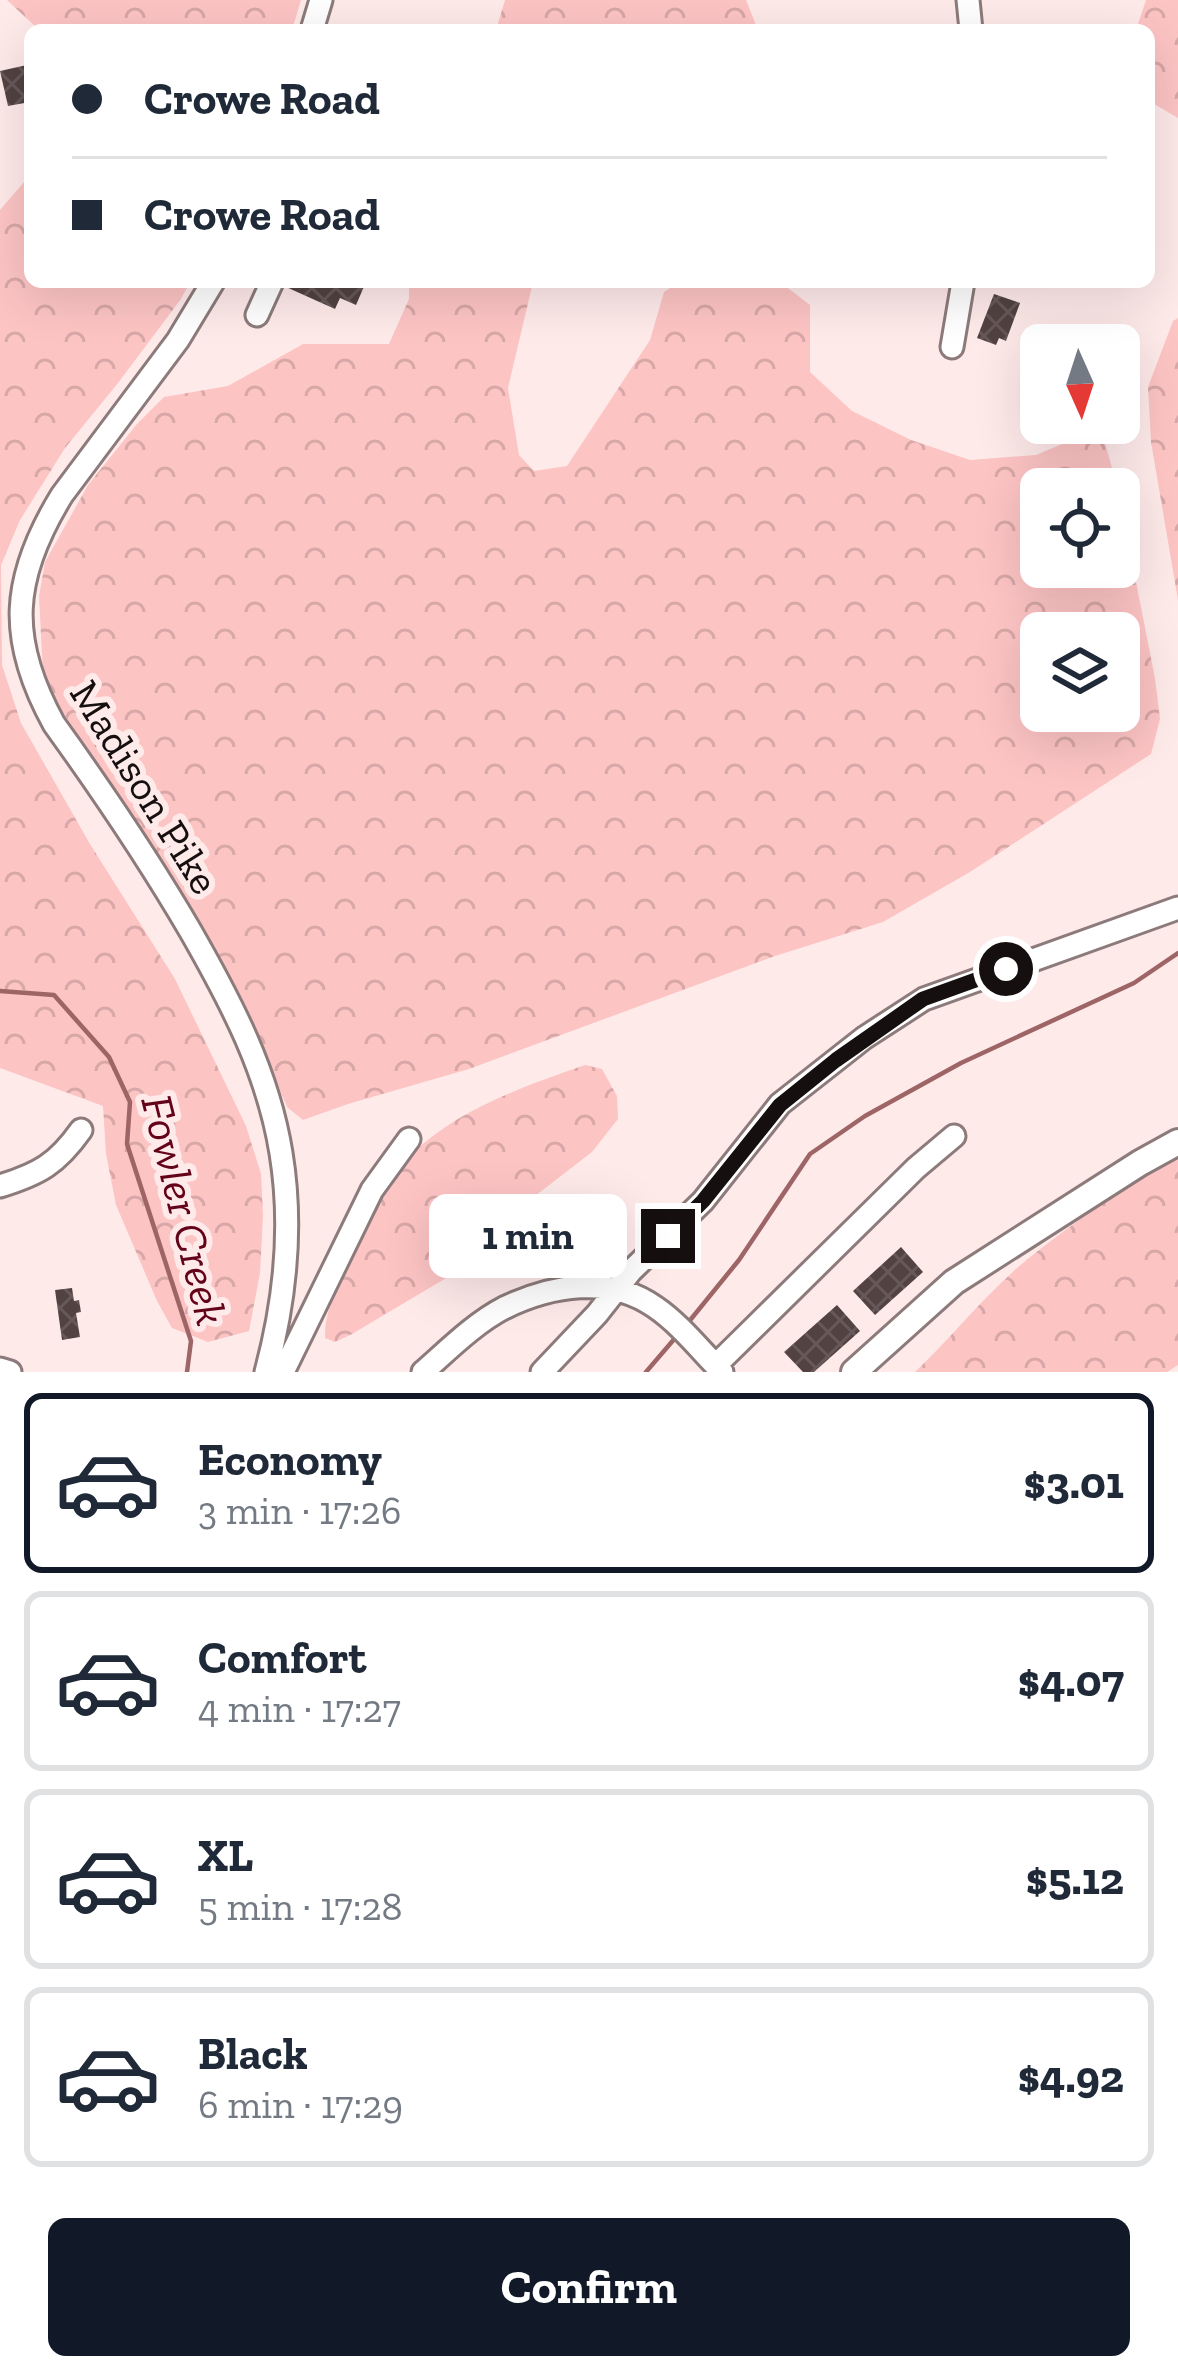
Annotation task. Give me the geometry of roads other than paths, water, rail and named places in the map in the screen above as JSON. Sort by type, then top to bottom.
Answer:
[{"type":"main road","points":[[854,1372],[954,1282],[1178,1142]]},
{"type":"street","name":"Madison Pike","points":[[209,288],[178,340],[46,520],[22,586],[22,635],[40,699],[156,872],[220,984],[262,1078],[282,1157],[287,1220],[281,1306],[266,1372]]},
{"type":"street","points":[[257,316],[269,288]]},
{"type":"street","points":[[952,347],[962,288]]},
{"type":"street","points":[[542,1372],[631,1271],[703,1201],[780,1105],[864,1038],[912,1006],[964,984],[1178,908]]},
{"type":"street","points":[[0,1186],[45,1169],[81,1130]]},
{"type":"street","points":[[423,1372],[501,1310],[554,1291],[587,1286],[619,1288],[652,1304],[719,1369],[916,1168],[954,1136]]},
{"type":"street","points":[[283,1372],[372,1190],[409,1139]]},
{"type":"street","points":[[0,1370],[10,1372]]},
{"type":"waterway","points":[[687,1324],[739,1260],[810,1154],[865,1116],[961,1063],[1134,983],[1178,953]]},
{"type":"waterway","name":"Fowler Creek","points":[[0,991],[54,995],[109,1057],[130,1102],[127,1144],[191,1341],[187,1372]]},
{"type":"waterway","points":[[646,1372],[676,1337]]}]
